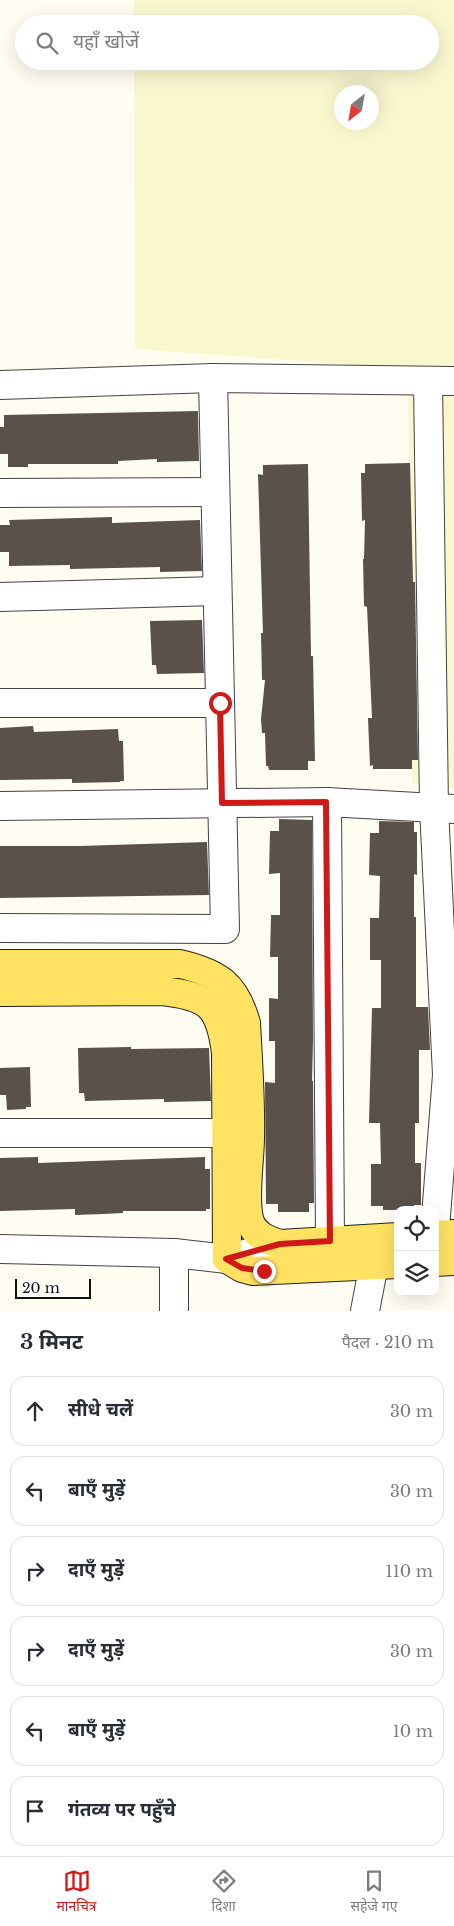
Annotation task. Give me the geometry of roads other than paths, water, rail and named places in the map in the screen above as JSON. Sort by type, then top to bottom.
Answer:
[{"type":"main road","points":[[0,964],[180,964],[214,974],[227,985],[242,1009],[246,1023],[250,1136],[248,1200],[250,1221],[255,1230],[262,1237],[280,1244],[394,1237]]},
{"type":"main road","points":[[0,992],[162,992],[184,994],[201,999],[213,1009],[220,1021],[226,1053],[226,1259],[242,1268],[253,1271],[386,1264]]},
{"type":"main road","points":[[439,1235],[454,1234]]},
{"type":"main road","points":[[439,1262],[454,1261]]},
{"type":"street","points":[[0,928],[225,928],[213,378]]},
{"type":"street","points":[[0,385],[213,378],[441,381],[444,808],[450,1075],[437,1206]]},
{"type":"street","points":[[0,493],[215,492]]},
{"type":"street","points":[[0,597],[218,591]]},
{"type":"street","points":[[0,703],[220,703]]},
{"type":"street","points":[[0,806],[326,802],[444,808]]},
{"type":"street","points":[[326,802],[330,1241]]},
{"type":"street","points":[[0,1133],[227,1133]]},
{"type":"street","points":[[0,1249],[174,1253],[226,1259],[280,1244]]},
{"type":"street","points":[[174,1253],[174,1311]]},
{"type":"street","points":[[365,1311],[386,1264]]}]
